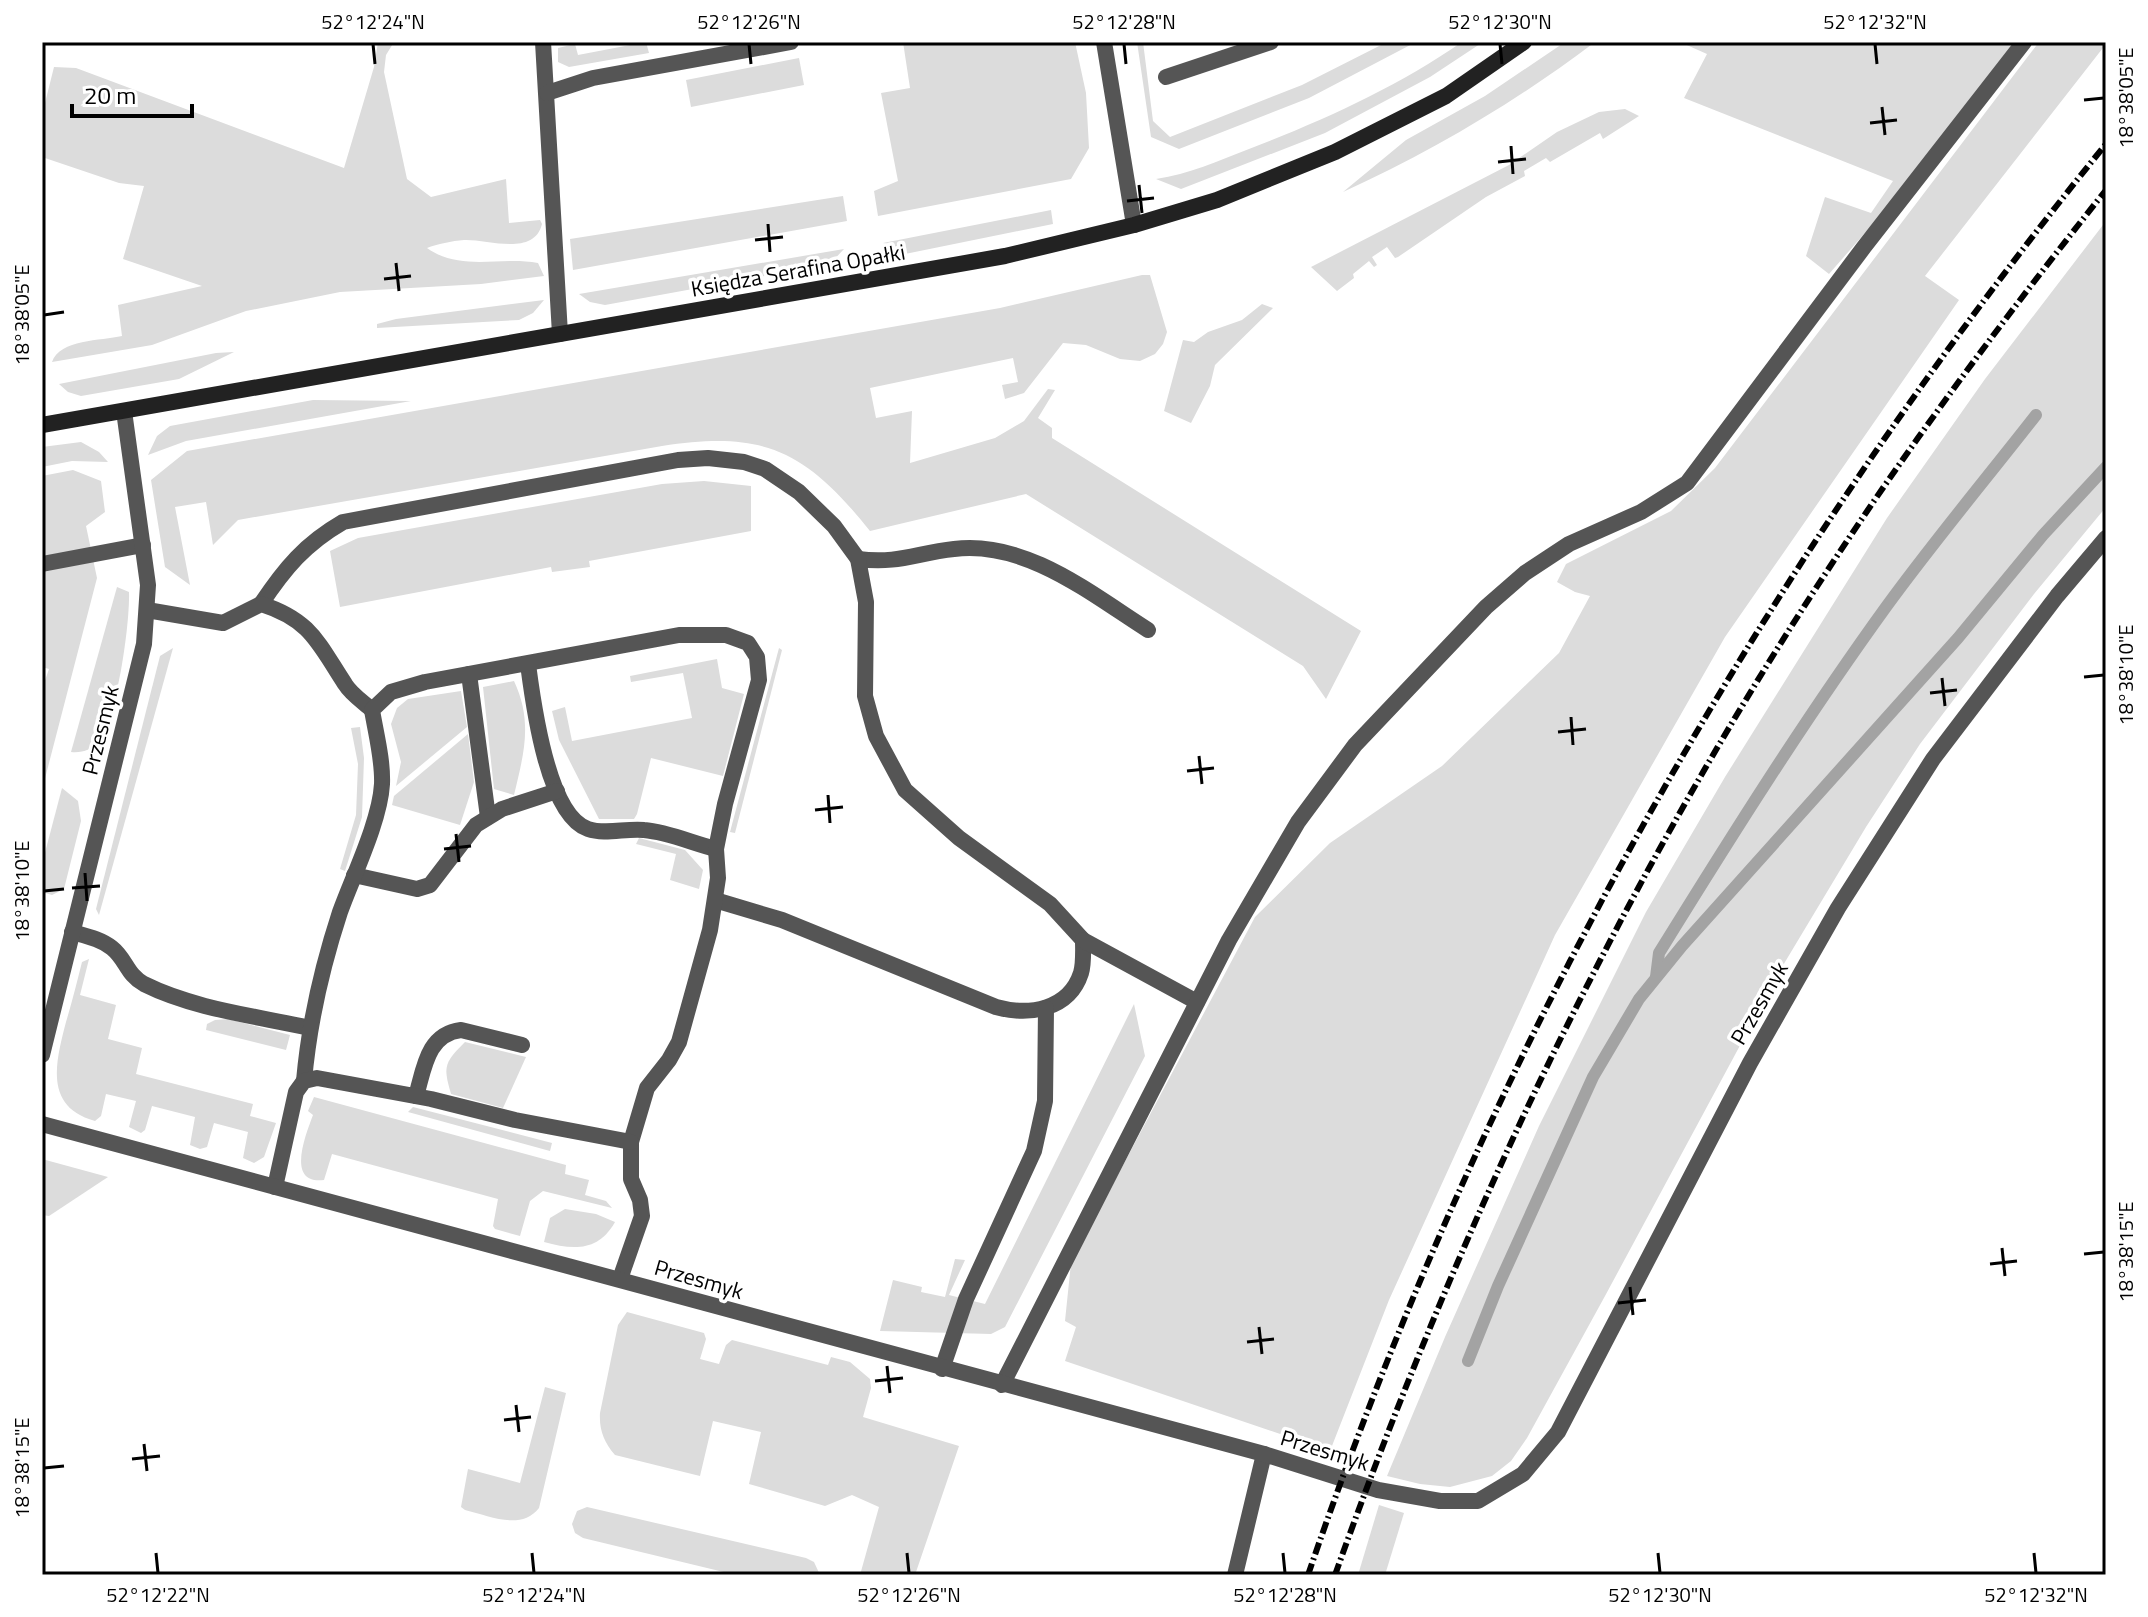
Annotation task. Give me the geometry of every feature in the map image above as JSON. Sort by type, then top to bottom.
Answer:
[{"type":"street","points":[[543,42],[560,334]]},
{"type":"street","points":[[547,93],[593,78],[791,42]]},
{"type":"street","points":[[1104,42],[1134,225]]},
{"type":"street","points":[[1166,77],[1271,42]]},
{"type":"street","name":"Księdza Serafina Opałki","points":[[42,425],[1005,256],[1134,225],[1217,200],[1335,152],[1446,96],[1524,42]]},
{"type":"street","points":[[1002,1385],[1229,940],[1298,822],[1355,745],[1486,607],[1525,573],[1569,544],[1641,512],[1687,483],[1864,247],[2024,42]]},
{"type":"street","name":"Przesmyk","points":[[42,1055],[144,644],[148,585],[124,411]]},
{"type":"street","points":[[147,610],[223,623],[261,604],[287,565],[319,536],[343,522],[693,459],[744,462],[765,469],[808,500],[834,526],[858,559],[866,602],[865,696],[876,736],[905,790],[959,838],[1050,904],[1083,940],[1197,1002]]},
{"type":"street","name":"Przesmyk","points":[[42,1124],[1264,1454],[1378,1490],[1440,1501],[1478,1501],[1523,1474],[1558,1432],[1750,1063],[1838,908],[1933,759],[2057,596],[2106,538]]},
{"type":"street","points":[[42,564],[143,545]]},
{"type":"street","points":[[858,559],[884,562],[955,548],[992,549],[1021,556],[1074,583],[1148,630]]},
{"type":"street","points":[[261,604],[287,612],[311,634],[333,661],[346,687],[372,710],[382,784],[374,817],[339,916],[310,1028],[304,1081],[296,1092],[275,1187]]},
{"type":"street","points":[[372,710],[391,692],[425,682],[679,635],[726,635],[748,643],[757,657],[759,680],[716,849],[718,878],[710,930],[679,1042],[647,1088],[631,1142],[631,1179],[640,1200],[642,1216],[620,1279]]},
{"type":"street","points":[[528,664],[543,753],[557,791],[571,817],[588,829],[658,831],[716,849]]},
{"type":"street","points":[[469,674],[488,817]]},
{"type":"street","points":[[354,875],[417,889],[430,885],[463,838],[488,817],[502,809],[557,791]]},
{"type":"street","points":[[715,900],[782,920],[996,1007],[1018,1013],[1046,1008],[1069,996],[1082,971],[1083,940]]},
{"type":"street","points":[[72,932],[114,949],[131,976],[155,989],[199,1003],[310,1028]]},
{"type":"street","points":[[942,1369],[966,1299],[1034,1151],[1045,1101],[1046,1008]]},
{"type":"street","points":[[416,1096],[437,1038],[451,1031],[461,1030],[522,1045]]},
{"type":"street","points":[[304,1081],[317,1078],[416,1096],[515,1120],[631,1142]]},
{"type":"street","points":[[1235,1575],[1264,1454]]},
{"type":"shaded area","points":[[378,42],[394,42],[386,55],[384,72],[407,179],[431,197],[506,179],[509,223],[540,220],[542,224],[537,234],[520,243],[464,240],[427,248],[440,255],[467,261],[538,263],[544,276],[481,284],[340,292],[246,311],[152,345],[52,362],[56,354],[72,345],[122,336],[118,305],[202,286],[123,259],[144,186],[119,183],[42,157],[42,115],[54,67],[76,68],[344,168],[374,67]]},
{"type":"shaded area","points":[[646,42],[649,53],[569,67],[558,62],[558,48],[575,44],[578,55]]},
{"type":"shaded area","points":[[903,42],[1075,42],[1086,93],[1089,148],[1071,179],[878,216],[874,191],[898,181],[881,93],[910,88]]},
{"type":"shaded area","points":[[1137,42],[1143,42],[1153,121],[1170,137],[1302,85],[1387,42],[1416,42],[1309,98],[1179,149],[1151,137]]},
{"type":"shaded area","points":[[1462,42],[1483,42],[1430,77],[1325,133],[1181,189],[1156,179],[1215,162],[1331,115],[1412,74]]},
{"type":"shaded area","points":[[1565,42],[1595,42],[1474,124],[1343,192],[1406,140],[1485,96]]},
{"type":"shaded area","points":[[1680,42],[2015,42],[1905,187],[1829,274],[1806,256],[1825,197],[1871,213],[1893,181],[1684,98],[1707,54]]},
{"type":"shaded area","points":[[2039,42],[2106,44],[1925,276],[1959,300],[1725,637],[1555,935],[1389,1300],[1330,1451],[1065,1361],[1076,1327],[1065,1321],[1071,1263],[1255,917],[1330,843],[1442,766],[1559,653],[1590,596],[1557,582],[1566,564],[1671,511],[1715,468]]},
{"type":"shaded area","points":[[799,58],[804,85],[691,107],[686,80]]},
{"type":"shaded area","points":[[1625,109],[1639,116],[1603,139],[1600,133],[1550,162],[1546,158],[1524,171],[1525,176],[1486,197],[1398,257],[1395,258],[1387,247],[1372,257],[1377,265],[1374,267],[1369,261],[1337,291],[1311,267],[1509,165],[1557,132],[1599,112]]},
{"type":"shaded area","points":[[843,196],[847,221],[573,270],[570,239]]},
{"type":"shaded area","points":[[1051,210],[1053,224],[905,254],[883,243]]},
{"type":"shaded area","points":[[2106,221],[2106,507],[2034,594],[1920,744],[1866,827],[1785,962],[1605,1296],[1527,1438],[1511,1461],[1492,1476],[1450,1487],[1387,1476],[1539,1126],[1646,912],[1725,777],[1887,518],[1985,379]]},
{"type":"shaded area","points":[[844,249],[830,264],[605,305],[590,302],[579,294]]},
{"type":"shaded area","points":[[1150,275],[1167,332],[1155,354],[1140,361],[1120,359],[1086,345],[1063,343],[1024,393],[1005,399],[1002,385],[1018,382],[1013,358],[870,388],[876,418],[912,411],[910,463],[995,438],[1024,421],[1048,389],[1055,390],[1038,418],[1052,428],[1052,438],[1361,631],[1326,699],[1303,666],[1026,494],[870,531],[825,482],[803,465],[781,452],[729,441],[662,446],[238,520],[213,545],[206,502],[175,507],[190,585],[165,567],[151,480],[187,451],[1000,308]]},
{"type":"shaded area","points":[[544,300],[533,313],[519,320],[377,328],[377,324],[396,319]]},
{"type":"shaded area","points":[[1262,304],[1273,308],[1215,365],[1210,386],[1191,423],[1164,411],[1183,340],[1194,342],[1208,332],[1242,320]]},
{"type":"shaded area","points":[[234,352],[179,379],[81,396],[68,392],[59,384],[216,353]]},
{"type":"shaded area","points":[[313,400],[411,401],[186,441],[148,455],[157,436],[170,426]]},
{"type":"shaded area","points":[[81,442],[99,452],[108,462],[72,461],[42,467],[42,447]]},
{"type":"shaded area","points":[[73,470],[101,481],[105,512],[86,526],[97,578],[42,790],[42,689],[49,669],[42,667],[42,476]]},
{"type":"shaded area","points":[[704,481],[751,486],[751,531],[589,561],[590,567],[552,572],[551,567],[340,607],[330,551],[358,538],[662,484]]},
{"type":"shaded area","points":[[117,587],[129,592],[129,607],[125,647],[111,712],[96,744],[86,750],[71,752]]},
{"type":"shaded area","points":[[173,648],[99,915],[96,909],[160,656]]},
{"type":"shaded area","points":[[779,648],[782,650],[735,833],[730,832]]},
{"type":"shaded area","points":[[717,659],[722,688],[744,694],[723,776],[651,758],[634,819],[599,819],[559,740],[552,711],[565,707],[572,741],[692,718],[683,673],[631,682],[630,676]]},
{"type":"shaded area","points":[[514,681],[523,710],[525,738],[514,795],[494,789],[483,687]]},
{"type":"shaded area","points":[[461,691],[467,727],[396,786],[401,762],[391,724],[397,708],[408,699]]},
{"type":"shaded area","points":[[360,727],[364,758],[362,817],[345,871],[340,869],[356,815],[358,764],[351,728]]},
{"type":"shaded area","points":[[468,734],[474,782],[460,825],[392,805],[394,796]]},
{"type":"shaded area","points":[[62,788],[78,801],[81,821],[64,889],[52,895],[42,892],[42,864]]},
{"type":"shaded area","points":[[639,838],[685,850],[703,870],[699,889],[670,880],[676,854],[636,844]]},
{"type":"shaded area","points":[[89,959],[80,995],[116,1005],[108,1039],[142,1048],[136,1074],[253,1104],[250,1116],[276,1123],[264,1157],[254,1163],[243,1158],[248,1132],[214,1123],[207,1147],[200,1149],[190,1145],[195,1117],[152,1106],[145,1130],[141,1133],[129,1127],[136,1101],[106,1094],[101,1116],[95,1121],[67,1105],[57,1081],[59,1052],[82,962]]},
{"type":"shaded area","points":[[1134,1004],[1145,1056],[1005,1327],[991,1334],[880,1331],[893,1280],[922,1287],[921,1292],[945,1297],[955,1259],[965,1260],[949,1295],[985,1304]]},
{"type":"shaded area","points":[[228,1019],[290,1035],[286,1050],[206,1030],[207,1024],[215,1020]]},
{"type":"shaded area","points":[[465,1042],[526,1057],[503,1108],[451,1094],[447,1065]]},
{"type":"shaded area","points":[[314,1097],[566,1165],[565,1174],[589,1180],[585,1195],[606,1201],[612,1208],[543,1191],[530,1201],[520,1236],[493,1226],[498,1199],[332,1154],[324,1180],[312,1179],[305,1175],[301,1156],[313,1115],[308,1111]]},
{"type":"shaded area","points":[[413,1107],[552,1143],[550,1151],[408,1112]]},
{"type":"shaded area","points":[[42,1159],[108,1177],[49,1216],[42,1215]]},
{"type":"shaded area","points":[[565,1209],[596,1214],[615,1222],[593,1244],[575,1247],[544,1242],[550,1218]]},
{"type":"shaded area","points":[[627,1312],[704,1333],[706,1339],[700,1359],[719,1364],[726,1345],[732,1340],[828,1365],[831,1357],[850,1362],[870,1379],[871,1388],[863,1417],[959,1446],[915,1575],[860,1575],[879,1507],[852,1495],[825,1506],[749,1484],[761,1432],[713,1421],[700,1476],[615,1455],[603,1436],[600,1413],[618,1325]]},
{"type":"shaded area","points":[[545,1387],[566,1393],[539,1508],[532,1515],[514,1520],[465,1510],[461,1507],[468,1469],[520,1483]]},
{"type":"shaded area","points":[[1379,1505],[1404,1513],[1385,1575],[1358,1575]]},
{"type":"shaded area","points":[[587,1507],[806,1558],[814,1562],[820,1575],[736,1575],[583,1538],[575,1533],[572,1524],[577,1511]]},
{"type":"waterway","points":[[1656,977],[1659,953],[1856,649],[1904,582],[2036,415]]},
{"type":"waterway","points":[[1468,1361],[1498,1286],[1593,1077],[1639,999],[1682,946],[1958,638],[2043,535],[2106,467]]},
{"type":"railway","points":[[1308,1575],[1379,1381],[1459,1192],[1547,1006],[1644,824],[1748,647],[1860,474],[1979,307],[2106,144]]},
{"type":"railway","points":[[1335,1575],[1440,1304],[1498,1171],[1626,911],[1696,785],[1770,660],[1879,493],[1974,361],[2106,190]]}]
